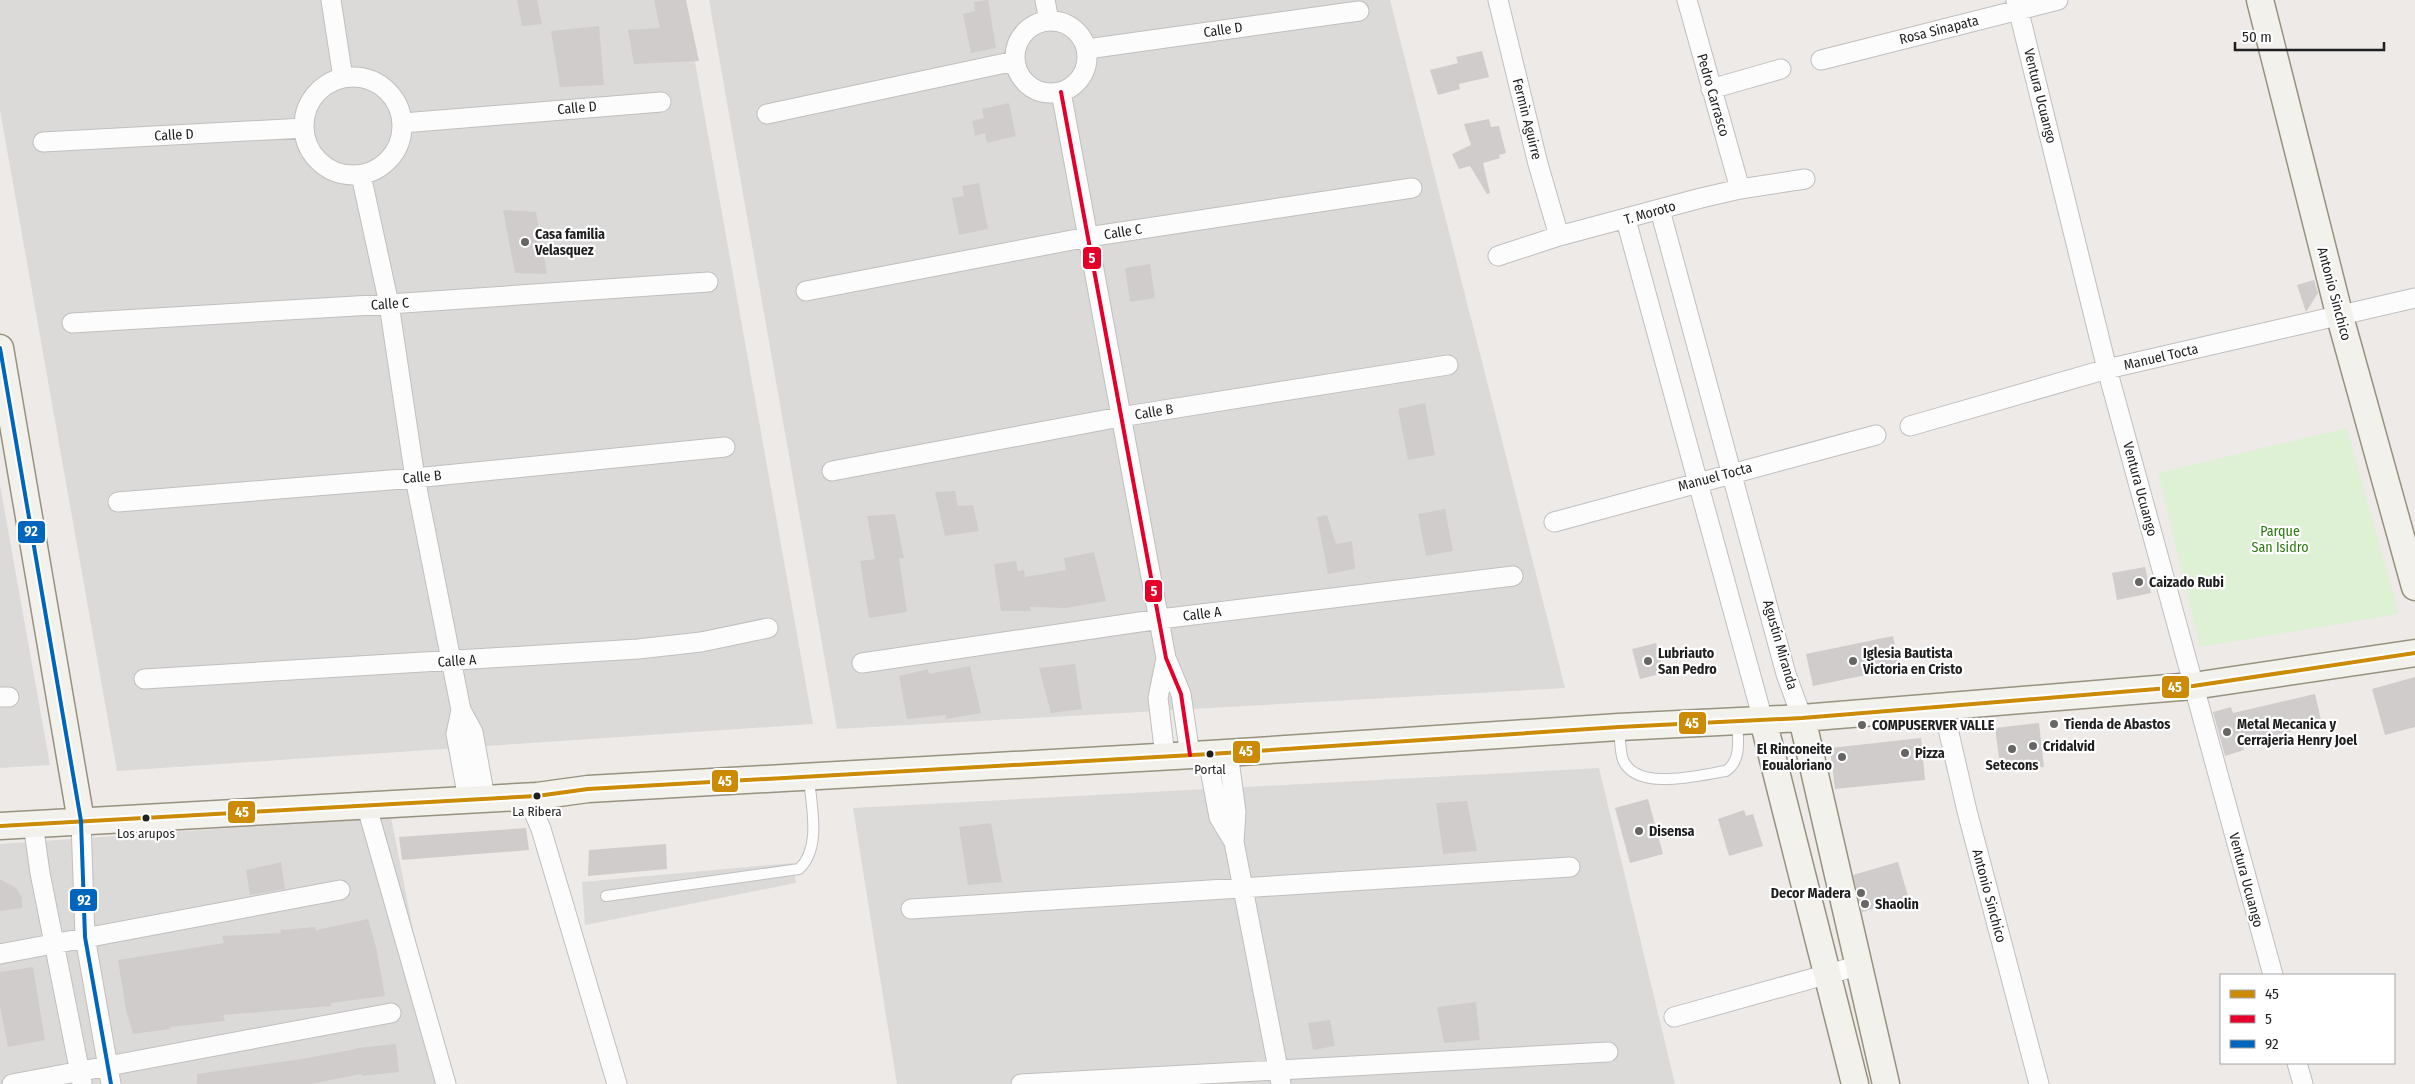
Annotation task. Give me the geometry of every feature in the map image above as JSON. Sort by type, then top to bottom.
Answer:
[{"type":"street","points":[[331,0],[343,78]]},
{"type":"street","points":[[1045,0],[1049,20]]},
{"type":"street","name":"Fermìn Aguirre","points":[[1498,0],[1538,164],[1559,236]]},
{"type":"street","name":"Pedro Carrasco","points":[[1687,0],[1740,189]]},
{"type":"street","name":"Rosa Sinapata","points":[[1821,60],[2017,5],[2058,0]]},
{"type":"street","name":"Antonio Sinchico","points":[[2260,0],[2340,317],[2415,586]]},
{"type":"street","name":"Ventura Ucuango","points":[[2017,5],[2107,369],[2273,974]]},
{"type":"street","name":"Calle D","points":[[1086,49],[1359,11]]},
{"type":"street","points":[[1049,20],[1069,25],[1083,40],[1086,49],[1085,71],[1071,88],[1061,92],[1045,92],[1031,86],[1020,75],[1016,61],[1016,49],[1020,38],[1033,26],[1049,20]]},
{"type":"street","points":[[767,114],[1016,61]]},
{"type":"street","points":[[1711,89],[1781,69]]},
{"type":"street","points":[[343,78],[366,78],[380,84],[392,94],[399,108],[403,123],[402,137],[396,151],[387,162],[375,171],[361,175],[347,175],[334,172],[322,164],[309,148],[304,128],[309,104],[316,93],[325,85],[343,78]]},
{"type":"street","points":[[1061,92],[1166,658],[1208,754],[1228,814],[1279,1076]]},
{"type":"street","name":"Calle D","points":[[403,123],[661,102]]},
{"type":"street","name":"Calle D","points":[[44,142],[304,128]]},
{"type":"street","points":[[361,175],[389,304],[415,478],[461,710],[473,732],[477,798]]},
{"type":"street","name":"T. Moroto","points":[[1498,256],[1559,236],[1740,189],[1805,179]]},
{"type":"street","name":"Calle C","points":[[806,290],[1088,237],[1412,188]]},
{"type":"street","name":"Agustín Miranda","points":[[1660,210],[1786,674],[1802,718],[1857,966],[1886,1084]]},
{"type":"street","points":[[1626,220],[1763,720],[1855,1084]]},
{"type":"street","name":"Calle C","points":[[72,322],[389,304],[708,282]]},
{"type":"street","name":"Manuel Tocta","points":[[1910,426],[2107,369],[2340,317],[2415,298]]},
{"type":"street","points":[[0,348],[81,821],[85,937],[112,1084]]},
{"type":"street","name":"Calle B","points":[[832,471],[1120,417],[1448,366]]},
{"type":"street","name":"Manuel Tocta","points":[[1554,522],[1732,472],[1876,435]]},
{"type":"street","name":"Calle B","points":[[118,502],[415,478],[725,447]]},
{"type":"street","name":"Calle A","points":[[862,663],[1160,619],[1513,576]]},
{"type":"street","name":"Calle A","points":[[144,680],[452,661],[701,642],[768,628]]},
{"type":"street","points":[[0,826],[527,796],[588,789],[1208,754],[1619,727],[1802,718],[2193,686],[2415,653]]},
{"type":"street","points":[[1165,756],[1158,698],[1166,658]]},
{"type":"street","name":"Antonio Sinchico","points":[[1943,707],[1970,821],[2039,1084]]},
{"type":"street","points":[[527,796],[541,829],[617,1084]]},
{"type":"street","points":[[366,804],[446,1084]]},
{"type":"street","points":[[33,823],[54,944],[81,1078]]},
{"type":"street","points":[[910,909],[1570,867]]},
{"type":"street","points":[[0,954],[340,890]]},
{"type":"street","points":[[1674,1017],[1857,966]]},
{"type":"street","points":[[12,1084],[81,1078],[108,1065],[391,1013]]},
{"type":"street","points":[[1021,1084],[1279,1076],[1608,1052]]},
{"type":"street","points":[[2297,1064],[2303,1084]]},
{"type":"lane","points":[[1619,727],[1623,759],[1633,773],[1656,780],[1716,773],[1731,768],[1736,760],[1739,745],[1737,721]]},
{"type":"lane","points":[[606,896],[799,869],[806,862],[813,847],[808,776]]},
{"type":"shaded area","points":[[0,0],[684,0],[813,724],[117,771],[0,110]]},
{"type":"shaded area","points":[[709,0],[1390,0],[1565,688],[837,729]]},
{"type":"shaded area","points":[[0,485],[50,765],[0,768]]},
{"type":"shaded area","points":[[1599,768],[1675,1084],[897,1084],[853,808]]},
{"type":"shaded area","points":[[391,817],[443,1084],[0,1084],[0,844]]},
{"type":"shaded area","points":[[793,863],[796,883],[585,925],[582,882]]},
{"type":"green space","name":"Parque San Isidro","points":[[2347,428],[2399,614],[2200,647],[2158,473]]},
{"type":"building","points":[[517,0],[537,0],[542,24],[522,26]]},
{"type":"building","points":[[654,0],[686,0],[699,61],[634,64],[628,30],[660,28]]},
{"type":"building","points":[[988,0],[996,48],[971,53],[963,14],[975,11],[974,2]]},
{"type":"building","points":[[599,26],[604,85],[560,87],[551,31]]},
{"type":"building","points":[[1482,51],[1489,77],[1459,84],[1460,89],[1438,95],[1430,70],[1458,63],[1456,57]]},
{"type":"building","points":[[1009,103],[1016,136],[987,143],[985,133],[975,136],[972,121],[984,118],[982,109]]},
{"type":"building","points":[[1489,119],[1491,127],[1499,126],[1506,153],[1499,155],[1500,158],[1483,163],[1490,193],[1487,194],[1470,166],[1459,169],[1452,154],[1471,145],[1464,124]]},
{"type":"building","points":[[979,183],[988,229],[959,235],[952,198],[964,196],[962,186]]},
{"type":"building","name":"Casa familia Velasquez","points":[[503,210],[536,212],[547,274],[515,273]]},
{"type":"building","points":[[1150,264],[1155,298],[1130,302],[1125,268]]},
{"type":"building","points":[[2314,280],[2318,293],[2306,312],[2297,285]]},
{"type":"building","points":[[1425,403],[1435,455],[1408,460],[1398,409]]},
{"type":"building","points":[[955,491],[958,506],[973,505],[979,531],[945,536],[935,492]]},
{"type":"building","points":[[1445,509],[1453,551],[1426,556],[1418,514]]},
{"type":"building","points":[[895,514],[904,558],[899,558],[907,612],[869,618],[860,561],[875,559],[867,516]]},
{"type":"building","points":[[1327,515],[1336,544],[1352,541],[1355,569],[1328,574],[1317,517]]},
{"type":"building","points":[[1094,552],[1106,601],[1066,608],[1030,607],[1031,611],[1001,611],[994,564],[1016,561],[1018,571],[1024,570],[1025,577],[1066,570],[1064,558]]},
{"type":"building","points":[[2145,567],[2151,593],[2117,600],[2112,573]]},
{"type":"building","name":"Iglesia Bautista Victoria en Cristo","points":[[1893,636],[1900,668],[1813,686],[1806,654]]},
{"type":"building","name":"Lubriauto San Pedro","points":[[1656,643],[1664,673],[1640,679],[1632,649]]},
{"type":"building","points":[[1075,664],[1082,709],[1051,713],[1039,668]]},
{"type":"building","points":[[970,666],[981,713],[946,719],[945,715],[907,719],[899,676],[928,669],[929,674]]},
{"type":"building","points":[[2415,677],[2415,727],[2385,735],[2372,689]]},
{"type":"building","points":[[2315,694],[2322,724],[2242,743],[2244,750],[2225,756],[2213,712],[2231,707],[2233,713]]},
{"type":"building","name":"Setecons","points":[[2039,723],[2044,767],[2001,772],[1995,728]]},
{"type":"building","points":[[1921,738],[1925,780],[1835,789],[1830,748]]},
{"type":"building","name":"Disensa","points":[[1648,799],[1663,854],[1630,863],[1615,808]]},
{"type":"building","points":[[1467,801],[1477,851],[1443,854],[1436,803]]},
{"type":"building","points":[[1744,810],[1746,816],[1753,814],[1763,846],[1729,856],[1718,819]]},
{"type":"building","points":[[991,823],[1002,882],[968,885],[959,827]]},
{"type":"building","points":[[526,828],[529,850],[402,860],[399,837]]},
{"type":"building","points":[[666,844],[667,869],[588,876],[589,850]]},
{"type":"building","points":[[281,862],[285,889],[250,895],[246,870]]},
{"type":"building","points":[[1898,862],[1909,899],[1862,912],[1853,875]]},
{"type":"building","points":[[0,879],[16,888],[22,898],[22,908],[0,911]]},
{"type":"building","points":[[368,919],[376,947],[385,996],[331,1003],[331,1006],[223,1015],[225,1021],[170,1027],[170,1029],[133,1034],[126,1010],[118,960],[224,943],[222,936],[281,933],[280,930],[315,927],[316,930]]},
{"type":"building","points":[[33,967],[45,1040],[8,1047],[0,1007],[0,972]]},
{"type":"building","points":[[1476,1002],[1480,1040],[1444,1043],[1437,1007]]},
{"type":"building","points":[[1330,1020],[1335,1046],[1313,1050],[1308,1023]]},
{"type":"building","points":[[396,1044],[399,1072],[362,1076],[361,1074],[311,1084],[197,1084],[197,1074],[302,1059],[356,1048]]},
{"type":"transit line","name":"5","points":[[1061,92],[1166,658],[1181,694],[1190,755]]},
{"type":"transit line","name":"92","points":[[0,348],[81,821],[85,937],[111,1084]]},
{"type":"transit line","name":"45","points":[[0,826],[537,796],[588,789],[1210,754],[1619,727],[1802,718],[2193,686],[2415,653]]},
{"type":"place","name":"Casa familia Velasquez","points":[[525,242]]},
{"type":"place","name":"Caizado Rubi","points":[[2139,582]]},
{"type":"place","name":"Lubriauto San Pedro","points":[[1648,661]]},
{"type":"place","name":"Iglesia Bautista Victoria en Cristo","points":[[1853,661]]},
{"type":"place","name":"Tienda de Abastos","points":[[2054,724]]},
{"type":"place","name":"COMPUSERVER VALLE","points":[[1862,725]]},
{"type":"place","name":"Metal Mecanica y Cerrajeria Henry Joel","points":[[2227,732]]},
{"type":"place","name":"Cridalvid","points":[[2033,746]]},
{"type":"place","name":"Setecons","points":[[2012,749]]},
{"type":"place","name":"Pizza","points":[[1905,753]]},
{"type":"place","name":"Portal","points":[[1210,754]]},
{"type":"place","name":"El Rinconeite Eoualoriano","points":[[1842,757]]},
{"type":"place","name":"La Ribera","points":[[537,796]]},
{"type":"place","name":"Los arupos","points":[[146,818]]},
{"type":"place","name":"Disensa","points":[[1639,831]]},
{"type":"place","name":"Decor Madera","points":[[1861,893]]},
{"type":"place","name":"Shaolin","points":[[1865,904]]}]
